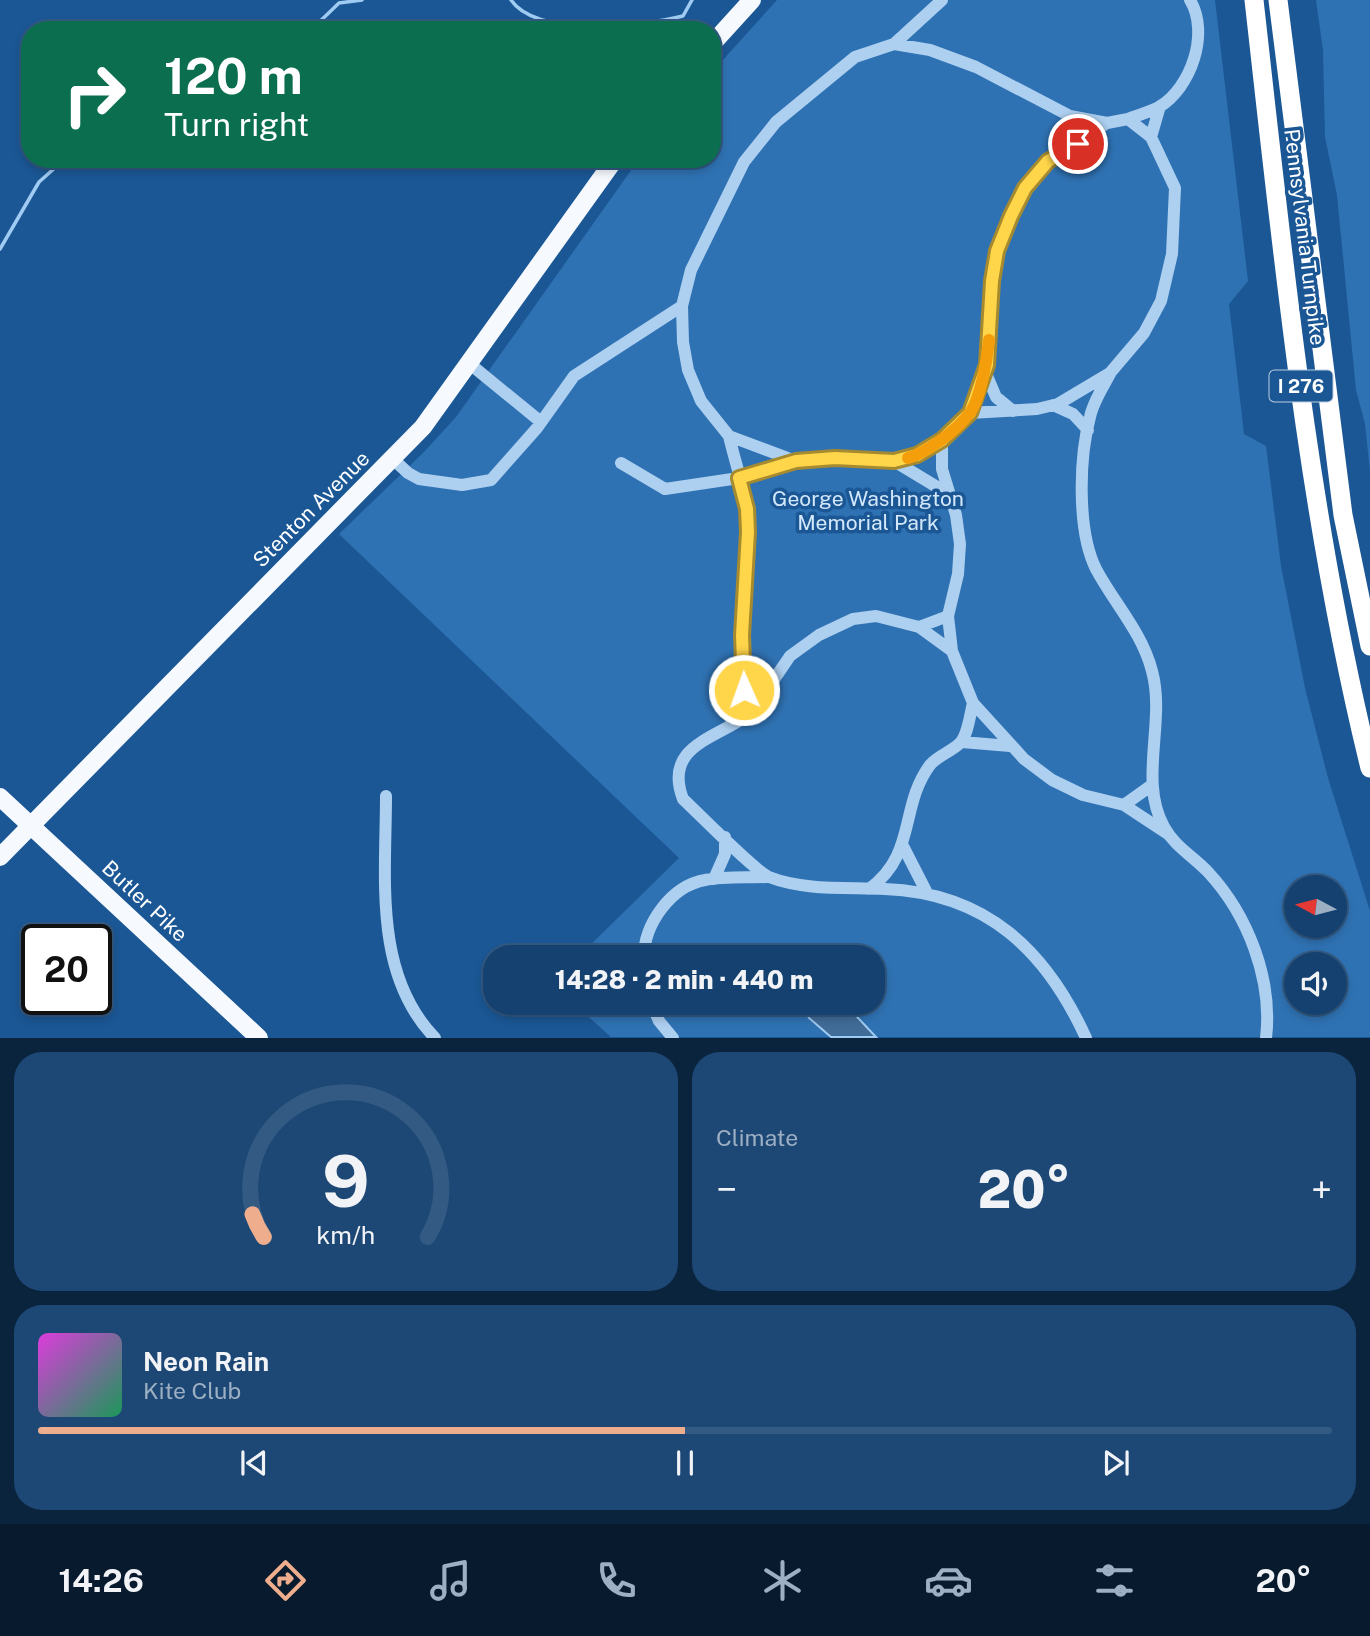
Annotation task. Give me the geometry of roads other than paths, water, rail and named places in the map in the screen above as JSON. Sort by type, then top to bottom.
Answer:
[{"type":"highway","name":"Pennsylvania Turnpike","points":[[1254,0],[1318,520],[1346,673],[1370,768]]},
{"type":"highway","name":"Pennsylvania Turnpike","points":[[1278,0],[1343,515],[1370,646]]},
{"type":"main road","points":[[721,34],[752,0]]},
{"type":"main road","name":"Stenton Avenue","points":[[0,858],[29,824],[393,459],[433,414],[609,168]]},
{"type":"main road","name":"Butler Pike","points":[[0,797],[259,1038]]},
{"type":"street","points":[[752,712],[744,690],[742,622],[747,509],[729,436],[701,401],[688,370],[682,306],[691,271],[744,162],[776,122],[855,57],[894,44],[942,0]]},
{"type":"street","points":[[894,44],[930,50],[976,67],[1070,116],[1107,123],[1128,119],[1160,106],[1185,81],[1195,55],[1199,33],[1190,0]]},
{"type":"street","points":[[1151,137],[1160,106]]},
{"type":"street","points":[[1070,116],[1076,130],[1077,144]]},
{"type":"street","points":[[1128,119],[1151,137],[1175,188],[1172,254],[1161,301],[1144,333],[1110,373],[1090,416],[1083,475],[1083,520],[1095,567],[1142,642],[1152,671],[1159,708],[1152,785],[1163,825],[1178,847],[1209,873],[1255,948],[1265,984],[1266,1038]]},
{"type":"street","points":[[621,463],[665,489],[739,478],[796,461],[835,458],[894,461],[917,455],[942,440],[970,413],[985,371],[997,251],[1025,188],[1048,161],[1107,123]]},
{"type":"street","points":[[393,459],[408,474],[443,484],[491,480],[541,422],[574,376],[682,306]]},
{"type":"street","points":[[470,364],[541,422]]},
{"type":"street","points":[[985,371],[996,397],[1013,411]]},
{"type":"street","points":[[970,413],[1013,411],[1053,405],[1110,373]]},
{"type":"street","points":[[1053,405],[1073,414],[1088,430]]},
{"type":"street","points":[[729,436],[796,461]]},
{"type":"street","points":[[942,440],[942,469],[947,493],[956,515],[960,544],[958,574],[948,616],[952,651],[974,703],[1011,746],[1052,780],[1083,795],[1124,805],[1170,835]]},
{"type":"street","points":[[894,461],[947,493]]},
{"type":"street","points":[[767,877],[683,799],[677,785],[679,766],[685,755],[705,738],[735,726],[752,712],[790,656],[819,635],[853,619],[876,616],[919,627],[952,651]]},
{"type":"street","points":[[919,627],[948,616]]},
{"type":"street","points":[[869,889],[883,879],[903,846],[913,799],[930,764],[962,742],[974,703]]},
{"type":"street","points":[[962,742],[1011,746]]},
{"type":"street","points":[[1124,805],[1152,785]]},
{"type":"street","points":[[386,796],[386,900],[393,959],[398,978],[414,1010],[435,1038]]},
{"type":"street","points":[[714,879],[725,854],[725,837]]},
{"type":"street","points":[[903,846],[926,891]]},
{"type":"street","points":[[647,945],[652,922],[668,901],[704,880],[767,877],[798,883],[926,891],[985,917],[1020,940],[1045,966],[1069,1000],[1086,1038]]},
{"type":"street","points":[[656,1015],[673,1038]]},
{"type":"waterway","points":[[320,21],[339,3],[362,0]]},
{"type":"waterway","points":[[511,0],[524,12],[549,21]]},
{"type":"waterway","points":[[657,21],[683,16],[692,0]]},
{"type":"waterway","points":[[0,249],[39,182],[55,168]]},
{"type":"park label","name":"George Washington Memorial Park","points":[[868,510]]}]
